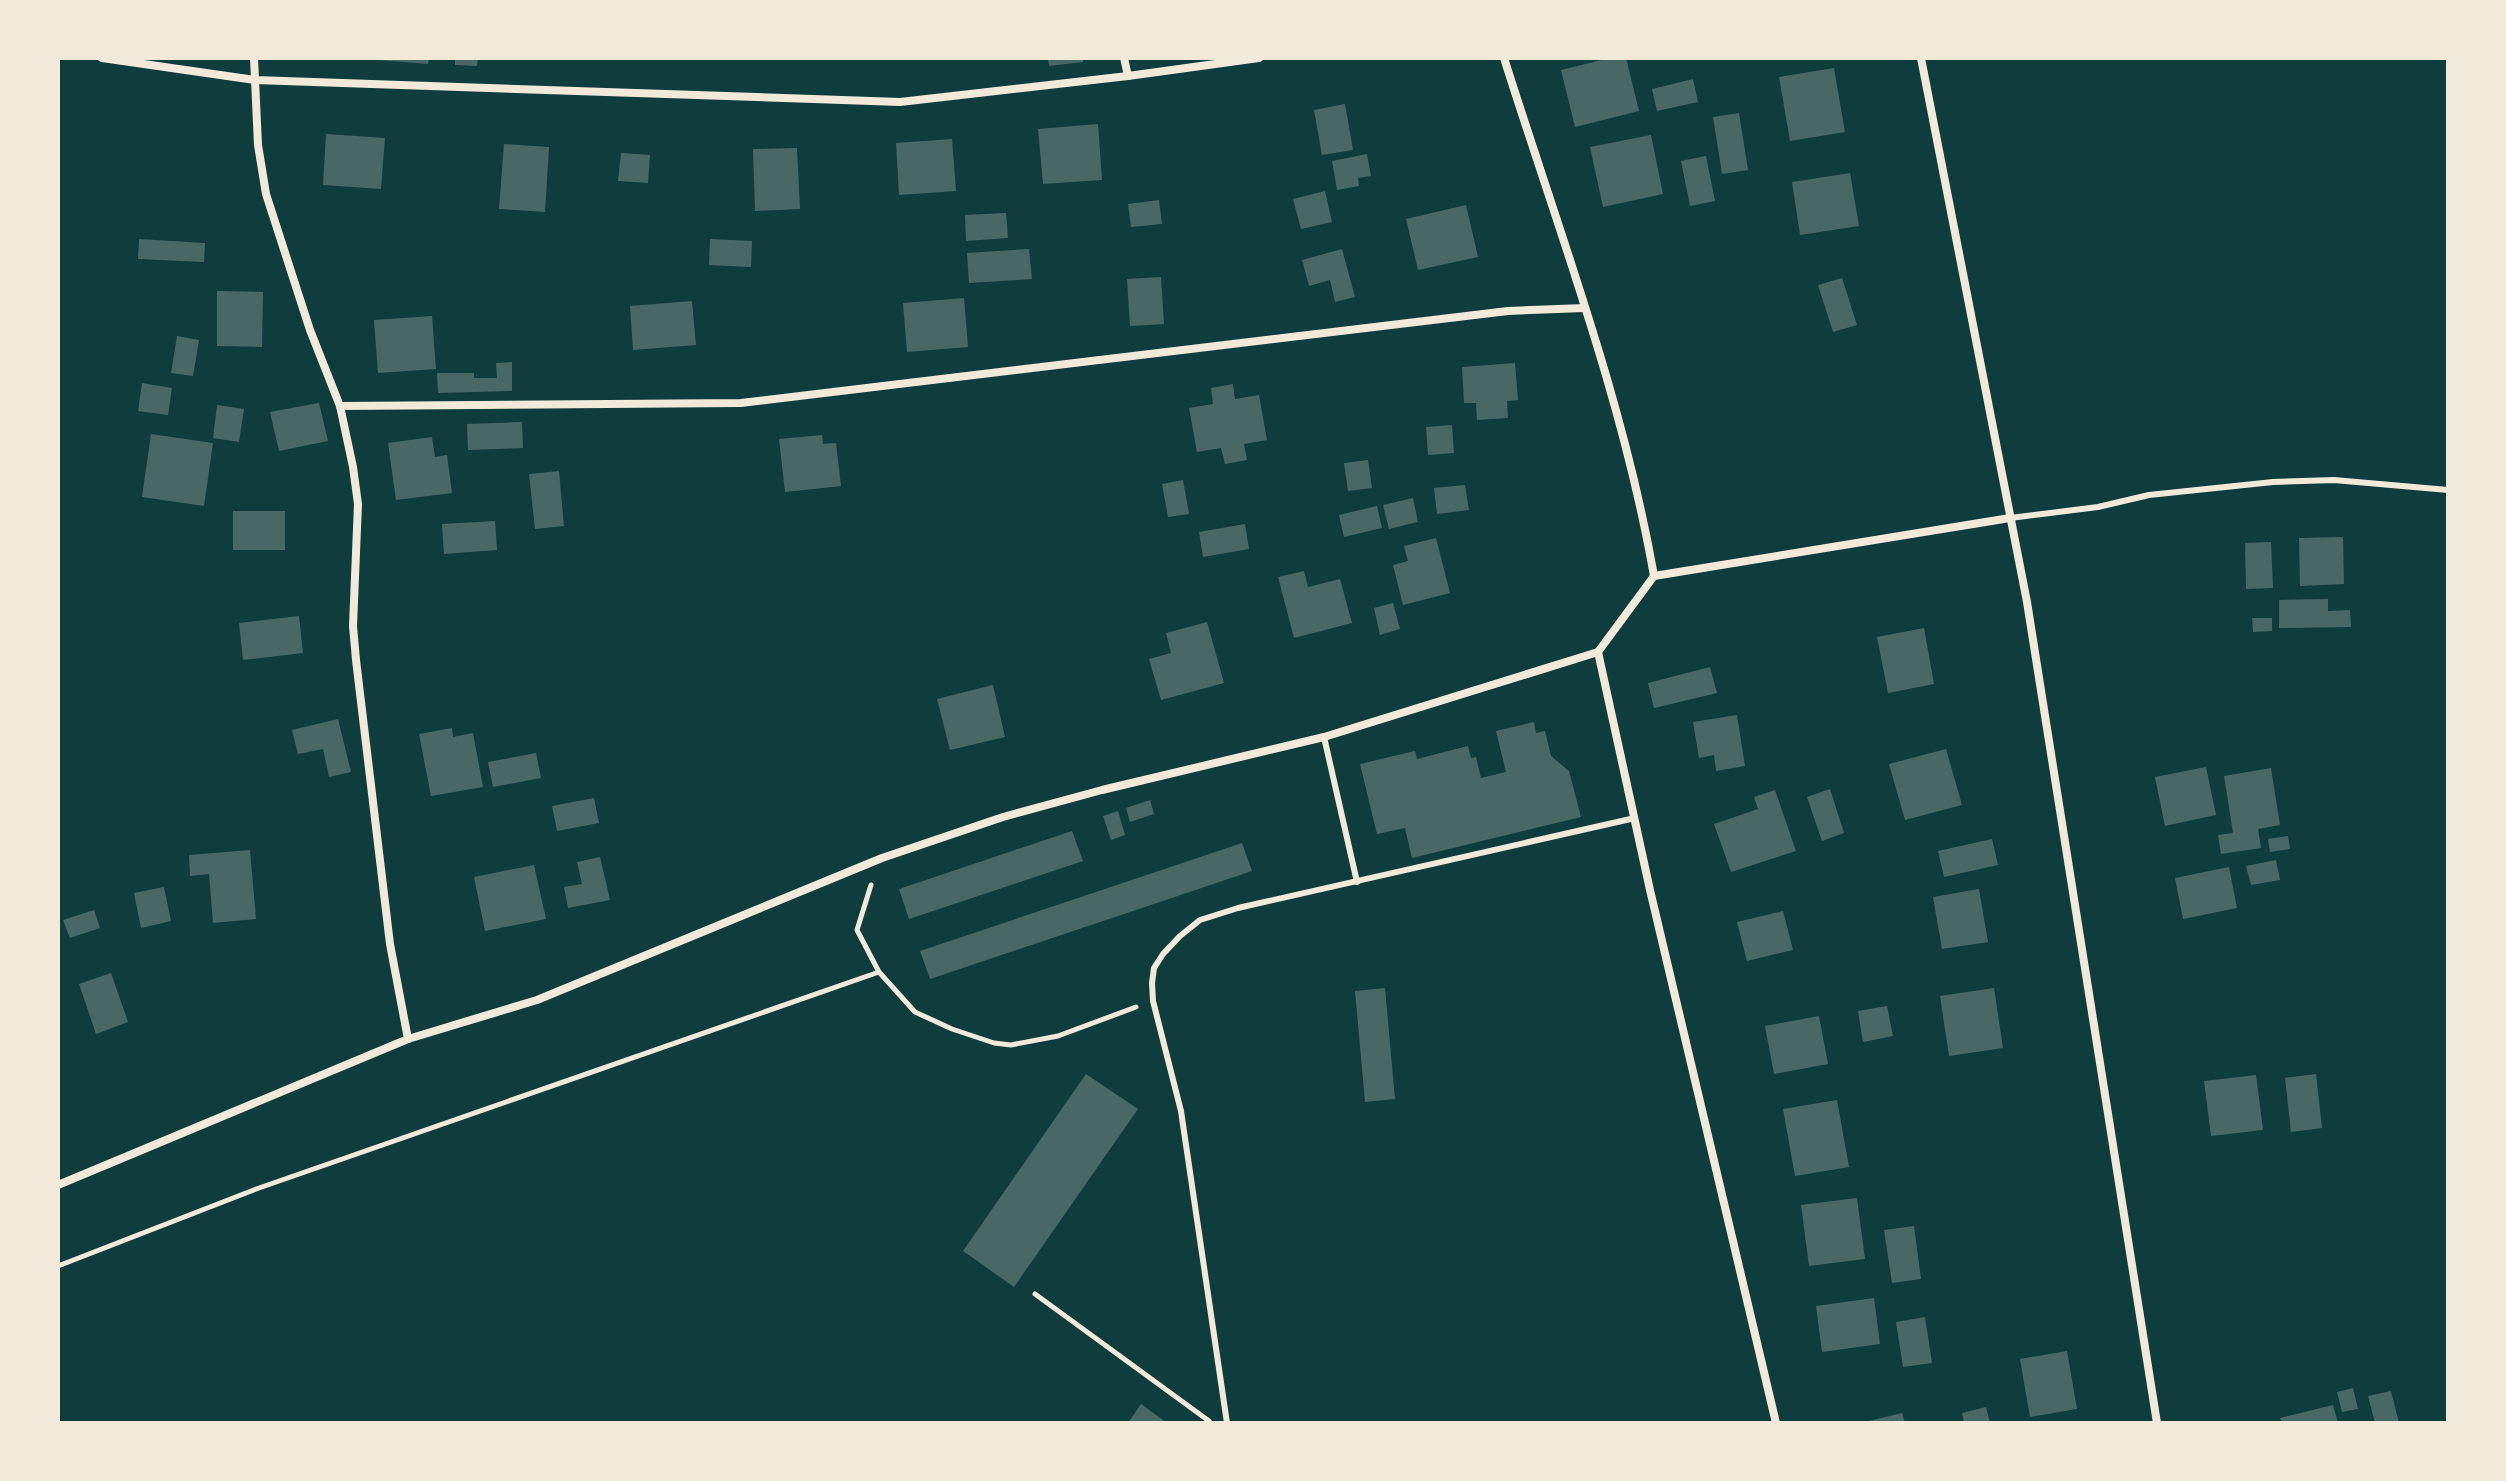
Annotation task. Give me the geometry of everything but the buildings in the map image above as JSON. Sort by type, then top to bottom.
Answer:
[{"type":"street","points":[[102,58],[255,80],[900,102],[1259,58]]},
{"type":"street","points":[[254,58],[258,145],[266,194],[310,330],[340,406],[353,467],[358,504],[353,626],[356,660],[390,944],[408,1039]]},
{"type":"street","points":[[1124,58],[1128,76]]},
{"type":"street","points":[[1504,58],[1638,489],[1654,576]]},
{"type":"street","points":[[1921,58],[2027,602],[2157,1423]]},
{"type":"street","points":[[340,406],[741,403],[1508,311],[1584,308]]},
{"type":"street","points":[[58,1185],[408,1039],[537,1000],[882,858],[1003,817],[1324,737],[1598,652],[1654,576],[2010,518]]},
{"type":"street","points":[[1598,652],[1650,890],[1776,1423]]},
{"type":"lane","points":[[2010,518],[2098,507],[2149,495],[2273,482],[2334,480],[2448,490]]},
{"type":"lane","points":[[1324,737],[1357,882]]},
{"type":"lane","points":[[1227,1423],[1181,1111],[1153,1001],[1154,968],[1163,954],[1200,920],[1238,908],[1636,818]]},
{"type":"path","points":[[882,858],[863,904],[857,930],[879,972],[915,1012],[952,1029],[994,1043],[1011,1045],[1058,1036],[1153,1001]]},
{"type":"path","points":[[58,1266],[259,1188],[879,972]]},
{"type":"path","points":[[1035,1294],[1212,1423]]}]
